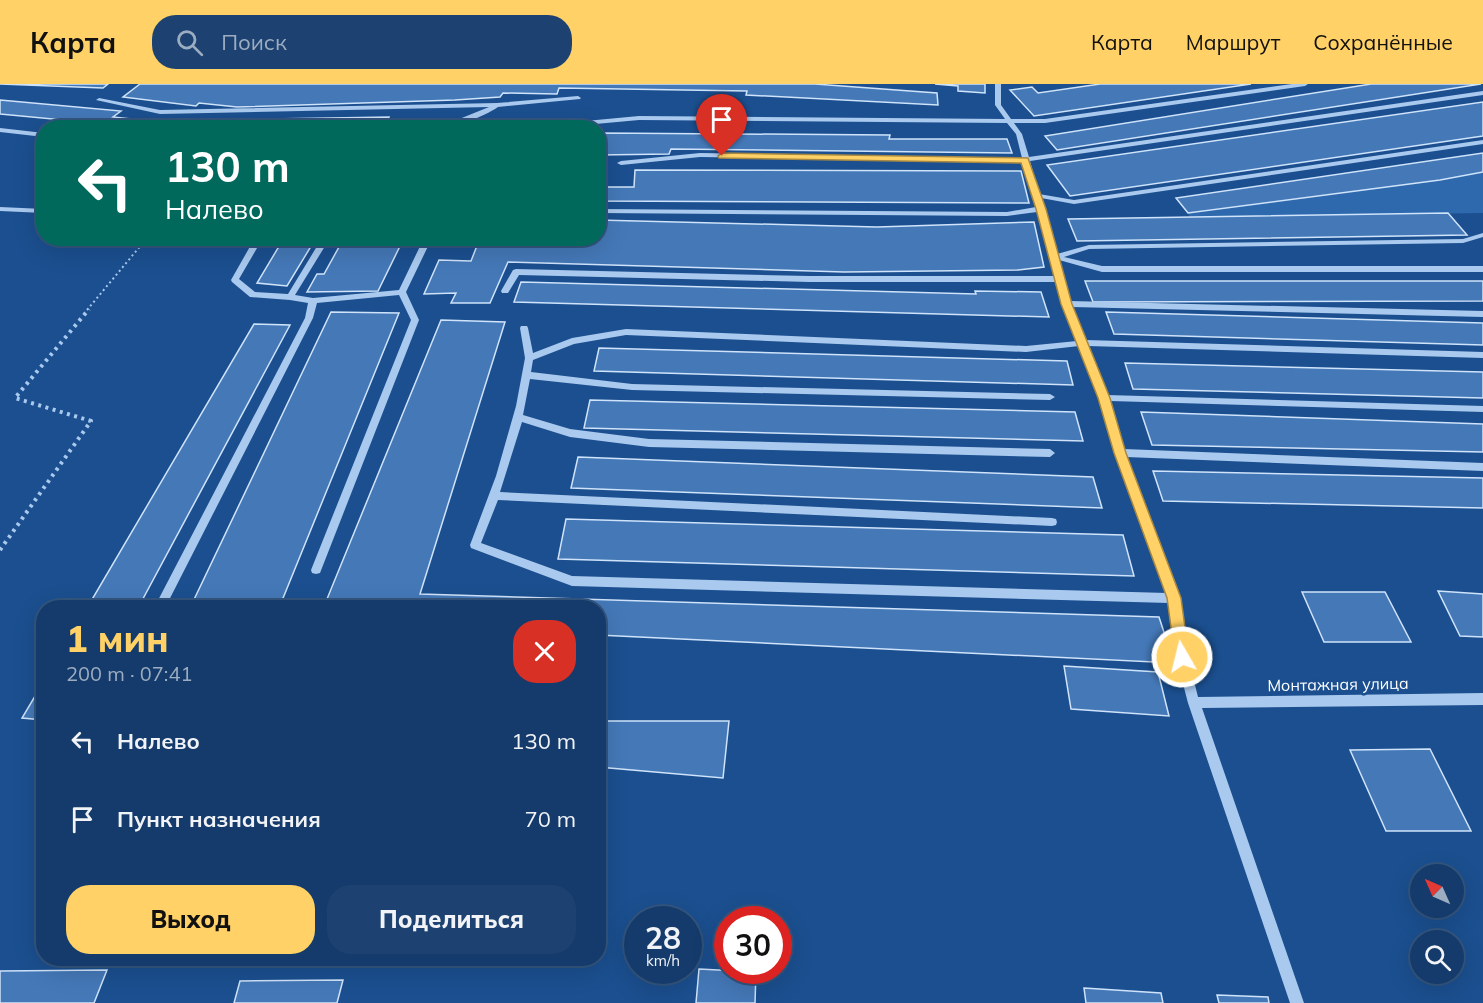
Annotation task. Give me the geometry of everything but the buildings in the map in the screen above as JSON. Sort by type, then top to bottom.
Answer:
[{"type":"street","points":[[998,84],[998,105],[1019,134],[1067,304],[1104,398],[1120,453],[1174,598],[1182,657],[1194,703],[1297,1003]]},
{"type":"street","points":[[606,121],[639,118],[1045,121],[1305,84]]},
{"type":"street","points":[[621,163],[700,155],[1025,160],[1483,93]]},
{"type":"street","points":[[99,100],[160,112],[497,105],[578,98]]},
{"type":"street","points":[[462,120],[497,105]]},
{"type":"street","points":[[0,130],[36,134]]},
{"type":"street","points":[[1035,195],[1074,202],[1483,142]]},
{"type":"street","points":[[0,209],[36,211]]},
{"type":"street","points":[[606,211],[1007,214],[1041,209]]},
{"type":"street","points":[[1055,257],[1089,247],[1462,242],[1483,235]]},
{"type":"street","points":[[254,246],[235,280],[253,295],[313,301],[402,292]]},
{"type":"street","points":[[290,297],[322,246]]},
{"type":"street","points":[[402,292],[424,246]]},
{"type":"street","points":[[1055,257],[1102,269],[1483,269]]},
{"type":"street","points":[[505,291],[516,273],[809,279],[1059,279]]},
{"type":"street","points":[[316,570],[415,320],[402,292]]},
{"type":"street","points":[[163,600],[309,318],[313,301]]},
{"type":"street","points":[[1067,304],[1483,314]]},
{"type":"street","points":[[524,328],[529,358],[518,417],[495,496],[475,545],[572,581],[1174,598]]},
{"type":"street","points":[[529,358],[572,341],[626,332],[1026,348],[1083,343],[1483,355]]},
{"type":"street","points":[[527,375],[632,387],[1050,397]]},
{"type":"street","points":[[1104,398],[1483,409]]},
{"type":"street","points":[[518,417],[570,433],[649,443],[1050,453]]},
{"type":"street","points":[[1120,453],[1483,467]]},
{"type":"street","points":[[495,496],[1052,522]]},
{"type":"street","name":"Монтажная улица","points":[[1194,703],[1483,699]]},
{"type":"path","points":[[0,550],[91,421],[15,398],[140,246]]},
{"type":"shaded area","points":[[1483,172],[1483,213],[1190,217],[1188,213]]},
{"type":"route","points":[[722,156],[1025,160],[1067,304],[1104,398],[1120,453],[1174,598],[1182,657]]}]
